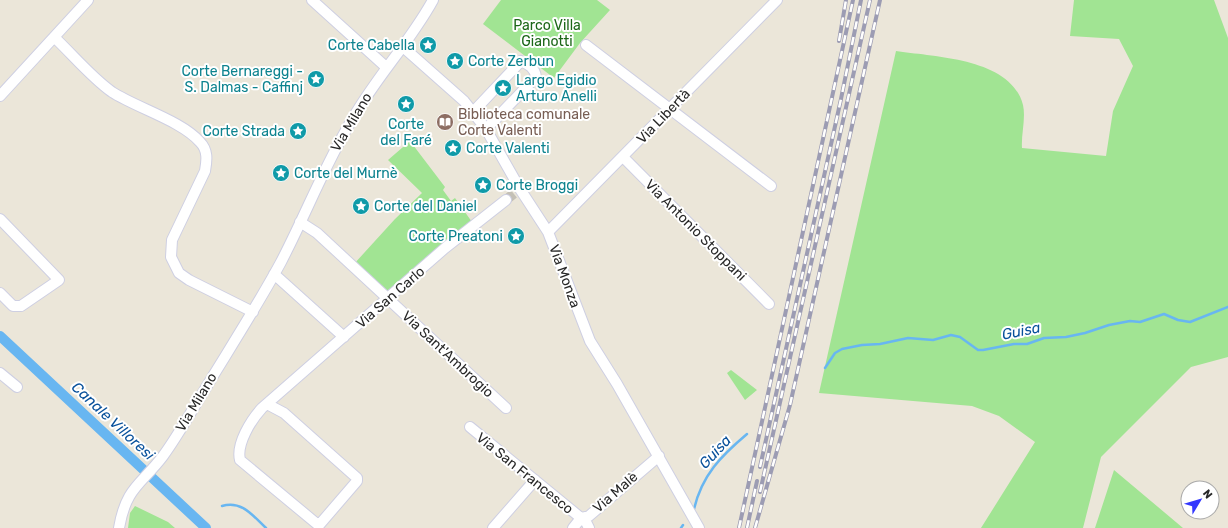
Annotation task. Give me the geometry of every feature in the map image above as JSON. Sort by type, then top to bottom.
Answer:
[{"type":"street","points":[[0,96],[88,0]]},
{"type":"street","points":[[312,0],[386,68]]},
{"type":"street","name":"Via Milano","points":[[119,528],[126,500],[136,485],[163,456],[274,274],[300,222],[306,215],[327,164],[342,135],[386,68],[403,47],[433,0]]},
{"type":"street","name":"Via Libertà","points":[[548,232],[777,0]]},
{"type":"street","points":[[54,37],[106,87],[120,96],[184,129],[202,143],[206,151],[206,171],[172,240],[171,257],[179,273],[189,280],[252,312]]},
{"type":"street","points":[[586,45],[772,186]]},
{"type":"street","name":"Via Monza","points":[[403,47],[464,101],[486,128],[519,190],[548,232],[590,341],[659,456],[699,528]]},
{"type":"street","points":[[473,112],[521,61],[535,71],[536,77],[486,128]]},
{"type":"street","name":"Via Antonio Stoppani","points":[[622,157],[769,304]]},
{"type":"street","name":"Via San Carlo","points":[[267,404],[284,413],[357,478],[357,481],[322,526],[317,524],[240,460],[239,448],[257,413],[267,404],[276,397],[389,298],[445,248],[506,200]]},
{"type":"street","points":[[0,219],[59,280],[22,306],[13,306],[0,293]]},
{"type":"street","name":"Via Sant'Ambrogio","points":[[300,222],[317,233],[389,298],[506,408]]},
{"type":"street","points":[[274,274],[344,337]]},
{"type":"street","points":[[0,373],[17,388]]},
{"type":"street","name":"Via San Carlo","points":[[276,397],[284,413]]},
{"type":"street","name":"Via San Francesco","points":[[470,427],[586,522],[589,528]]},
{"type":"street","name":"Via Malè","points":[[573,528],[581,518],[588,516],[659,456]]},
{"type":"street","points":[[493,528],[535,480]]},
{"type":"green space","name":"Parco Villa Gianotti","points":[[501,0],[597,0],[610,10],[580,43],[554,78],[483,24]]},
{"type":"green space","points":[[1074,0],[1214,0],[1228,38],[1228,357],[1191,367],[1101,457],[1083,528],[981,528],[1035,442],[999,416],[972,406],[819,393],[896,51],[950,58],[970,63],[988,69],[1004,78],[1016,89],[1023,105],[1024,115],[1022,148],[1106,156],[1113,111],[1133,66],[1119,39],[1070,36]]},
{"type":"green space","points":[[410,141],[445,187],[443,190],[451,201],[455,198],[472,222],[386,292],[354,264],[395,219],[422,193],[388,160]]},
{"type":"green space","points":[[731,370],[757,390],[745,400],[727,373]]},
{"type":"green space","points":[[1114,470],[1183,528],[1095,528]]},
{"type":"green space","points":[[135,506],[168,522],[175,528],[128,528],[130,513]]},
{"type":"waterway","name":"Guisa","points":[[825,368],[835,353],[842,349],[862,345],[880,344],[908,338],[933,340],[951,335],[960,337],[978,350],[983,350],[1014,344],[1027,344],[1044,338],[1066,337],[1085,333],[1109,325],[1130,321],[1140,322],[1164,314],[1178,320],[1190,322],[1228,307]]},
{"type":"waterway","name":"Canale Villoresi","points":[[0,336],[206,528]]},
{"type":"waterway","name":"Guisa","points":[[694,509],[707,476],[721,458],[747,434]]},
{"type":"waterway","name":"Guisa","points":[[222,506],[235,505],[241,507],[252,514],[266,528]]},
{"type":"tunnel","points":[[506,200],[518,190]]},
{"type":"railway","points":[[839,41],[846,0]]},
{"type":"railway","points":[[739,528],[853,0]]},
{"type":"railway","points":[[760,467],[841,99],[861,0]]},
{"type":"railway","points":[[760,492],[870,0]]},
{"type":"railway","points":[[755,528],[790,405],[880,0]]},
{"type":"railway","points":[[747,528],[757,481]]},
{"type":"place","name":"Corte Cabella","points":[[428,45]]},
{"type":"place","name":"Corte Zerbun","points":[[455,61]]},
{"type":"place","name":"Corte Bernareggi - S. Dalmas - Caffinj","points":[[316,79]]},
{"type":"place","name":"Largo Egidio Arturo Anelli","points":[[503,88]]},
{"type":"place","name":"Corte del Faré","points":[[406,104]]},
{"type":"place","name":"Biblioteca comunale Corte Valenti","points":[[445,122]]},
{"type":"place","name":"Corte Strada","points":[[298,131]]},
{"type":"place","name":"Corte Valenti","points":[[453,148]]},
{"type":"place","name":"Corte del Murnè","points":[[281,173]]},
{"type":"place","name":"Corte Broggi","points":[[483,185]]},
{"type":"place","name":"Corte del Daniel","points":[[361,206]]},
{"type":"place","name":"Corte Preatoni","points":[[516,236]]}]
